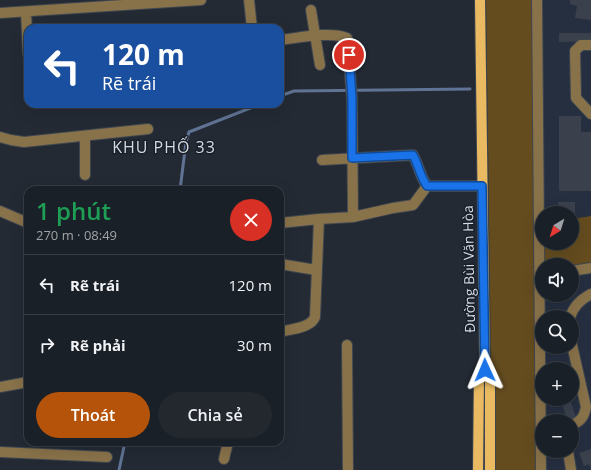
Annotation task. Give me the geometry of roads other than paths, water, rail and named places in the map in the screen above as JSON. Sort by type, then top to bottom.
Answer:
[{"type":"main road","name":"Đường Bùi Văn Hòa","points":[[480,0],[485,370],[490,377],[490,470]]},
{"type":"main road","name":"Đường Bùi Văn Hòa","points":[[478,470],[479,376],[485,370]]},
{"type":"street","points":[[0,13],[201,0]]},
{"type":"street","points":[[249,0],[252,24]]},
{"type":"street","points":[[538,0],[541,258]]},
{"type":"street","points":[[311,10],[317,36],[320,65]]},
{"type":"street","points":[[26,12],[27,24]]},
{"type":"street","points":[[284,40],[317,36],[343,36],[347,38],[352,98],[353,217]]},
{"type":"street","points":[[591,45],[581,45],[575,51],[576,98],[591,114]]},
{"type":"street","points":[[0,137],[24,142],[85,137],[148,129]]},
{"type":"street","points":[[84,175],[85,137]]},
{"type":"street","points":[[322,160],[413,155],[418,163],[421,178],[427,186]]},
{"type":"street","points":[[427,186],[482,186]]},
{"type":"street","points":[[284,222],[319,218],[353,217],[413,205],[427,186]]},
{"type":"street","points":[[0,211],[24,222]]},
{"type":"street","points":[[284,331],[308,325],[313,322],[315,317],[319,218]]},
{"type":"street","points":[[284,265],[316,270]]},
{"type":"street","points":[[579,270],[591,268]]},
{"type":"street","points":[[572,310],[573,307],[583,298],[591,294]]},
{"type":"street","points":[[541,302],[541,414]]},
{"type":"street","points":[[347,345],[348,470]]},
{"type":"street","points":[[574,354],[586,407],[585,414],[579,422]]},
{"type":"street","points":[[0,387],[24,383]]},
{"type":"street","points":[[224,459],[227,446]]},
{"type":"street","points":[[0,452],[107,457]]},
{"type":"street","points":[[541,458],[541,470]]},
{"type":"street","points":[[569,458],[571,470]]},
{"type":"waterway","points":[[284,95],[294,91],[470,89]]},
{"type":"waterway","points":[[180,186],[186,142],[189,132],[251,108]]},
{"type":"waterway","points":[[119,470],[124,446]]},
{"type":"district","name":"KHU PHỐ 33","points":[[164,147]]}]
